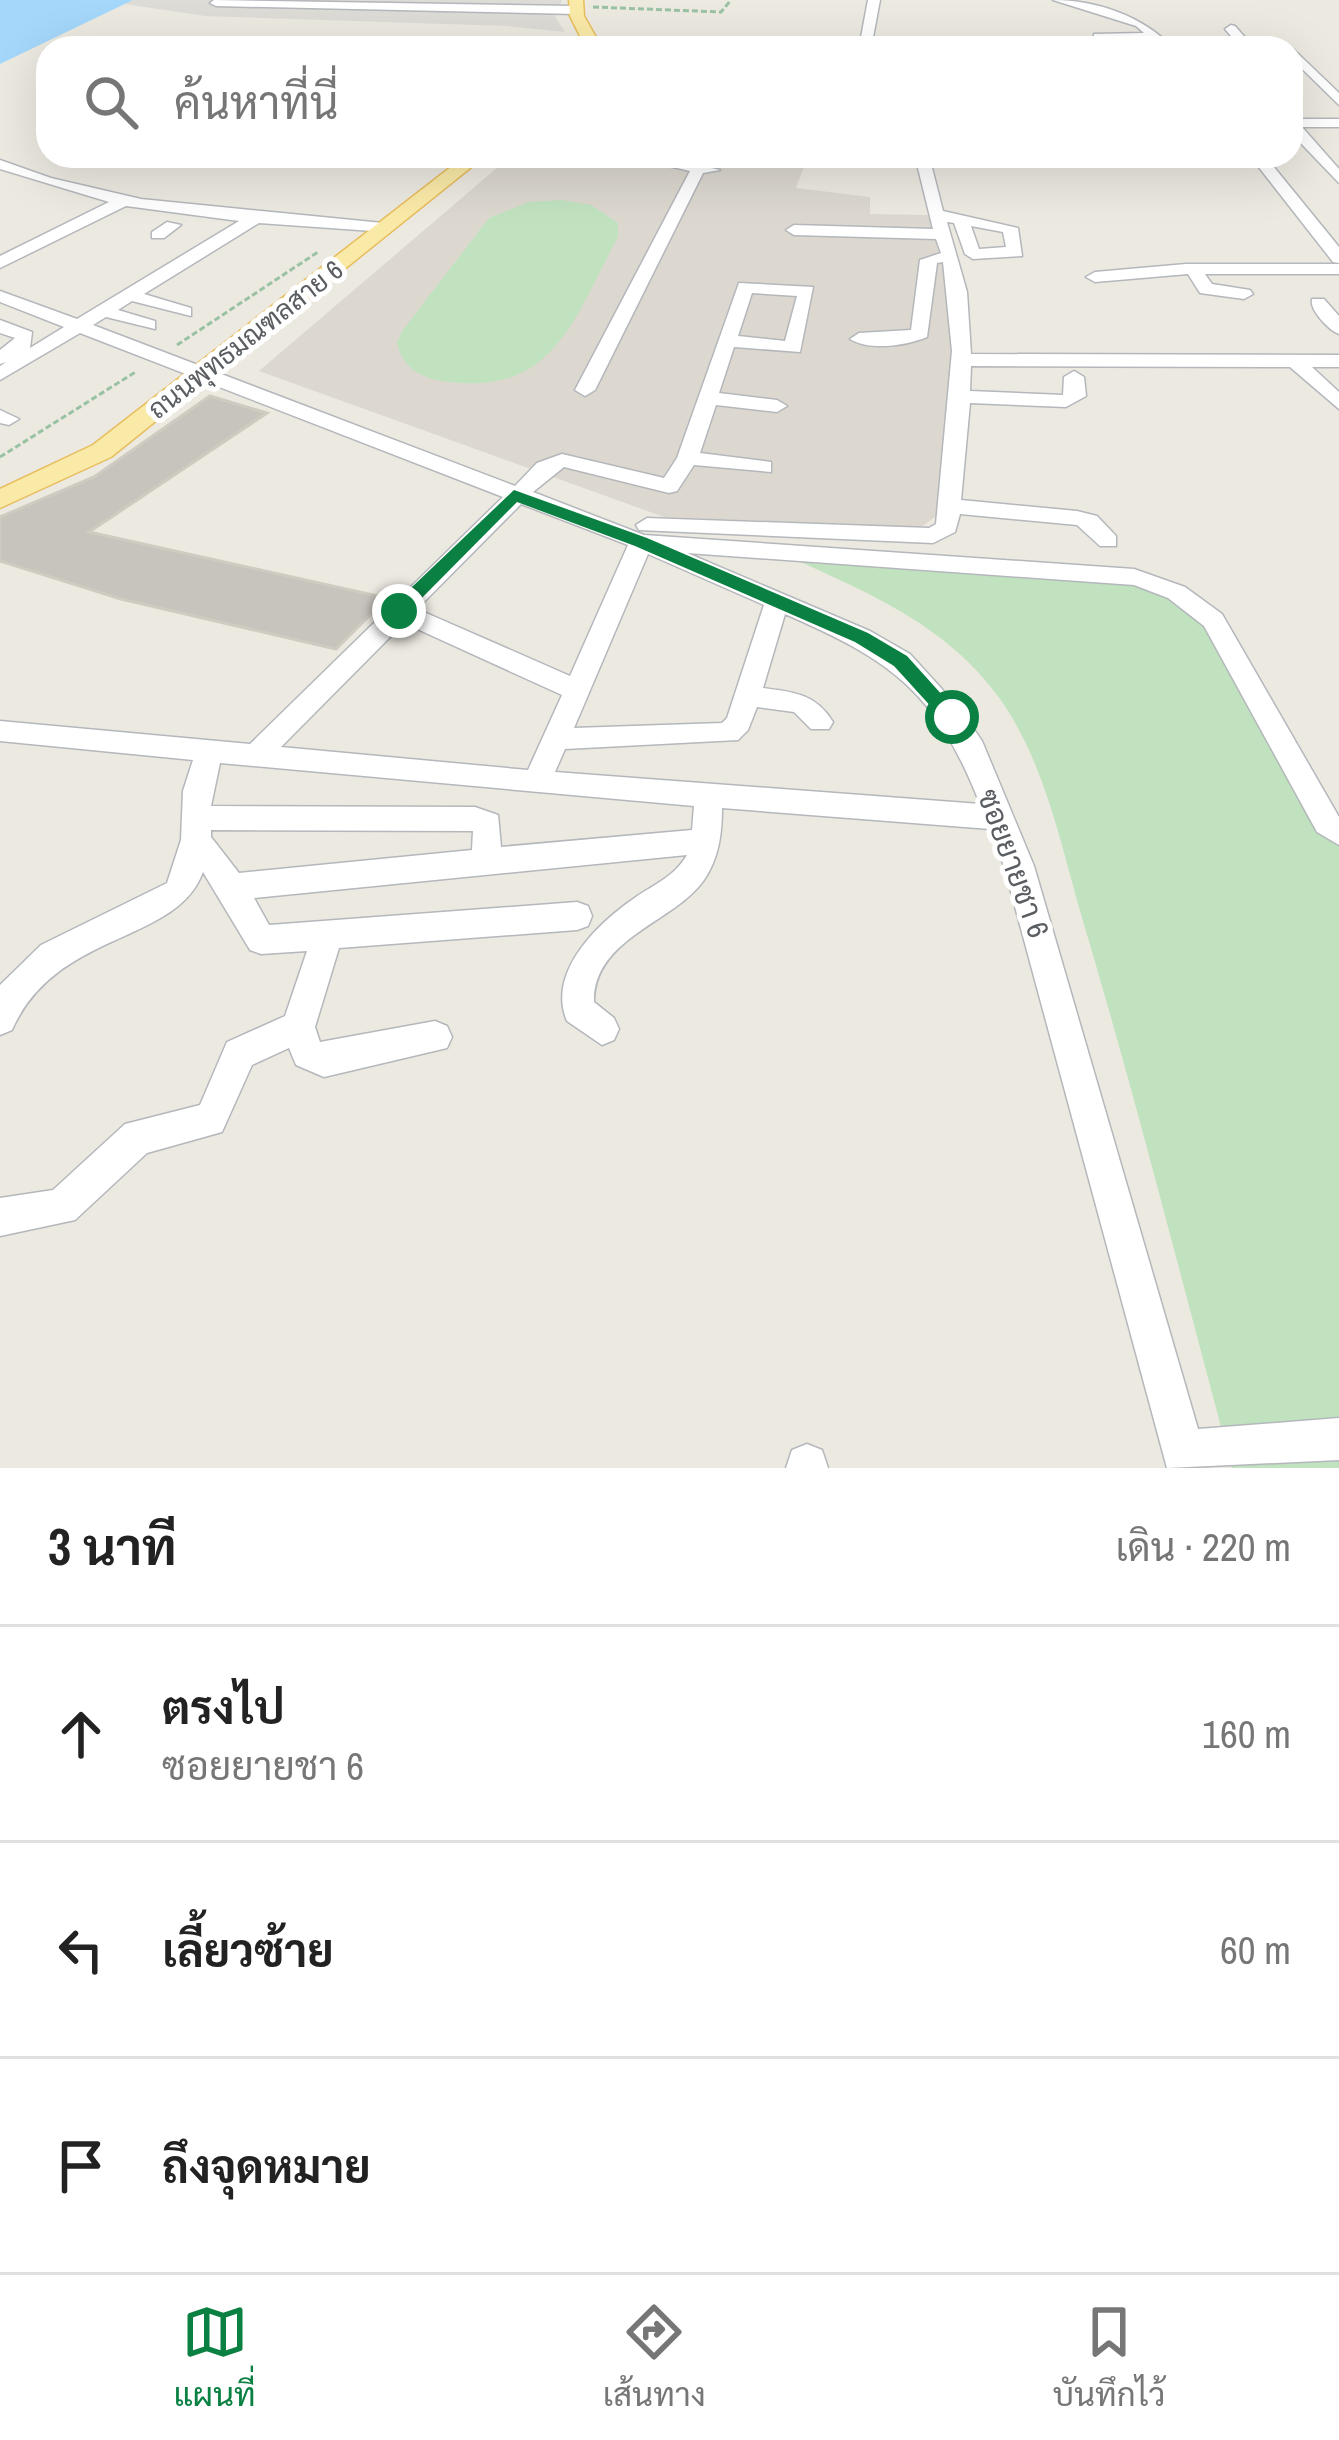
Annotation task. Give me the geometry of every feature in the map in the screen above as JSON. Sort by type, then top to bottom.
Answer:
[{"type":"main road","points":[[575,6],[589,36]]},
{"type":"main road","name":"ถนนพุทธมณฑลสาย 6","points":[[0,500],[101,452],[461,168]]},
{"type":"street","points":[[864,36],[863,20],[874,0]]},
{"type":"street","points":[[1059,0],[1141,22],[1156,36]]},
{"type":"street","points":[[216,4],[575,6]]},
{"type":"street","points":[[1232,29],[1238,36]]},
{"type":"street","points":[[1303,68],[1339,112],[1303,132]]},
{"type":"street","points":[[0,146],[20,152],[23,173]]},
{"type":"street","points":[[1303,146],[1334,172]]},
{"type":"street","points":[[0,167],[127,199],[256,218],[387,227]]},
{"type":"street","points":[[584,390],[713,168]]},
{"type":"street","points":[[589,524],[933,536],[947,527],[962,360],[958,289],[923,168]]},
{"type":"street","points":[[1267,168],[1339,258]]},
{"type":"street","points":[[0,263],[127,199]]},
{"type":"street","points":[[114,213],[166,230],[198,230]]},
{"type":"street","points":[[0,374],[256,218]]},
{"type":"street","points":[[859,339],[906,339],[920,333],[929,260],[942,235],[961,220]]},
{"type":"street","points":[[794,230],[838,224],[942,235]]},
{"type":"street","points":[[1315,228],[1339,228]]},
{"type":"street","points":[[1193,269],[1207,289],[1244,294]]},
{"type":"street","points":[[1095,277],[1193,269],[1339,269]]},
{"type":"street","points":[[258,753],[545,468],[562,460],[669,486],[688,458],[748,284],[807,291],[793,348],[729,341]]},
{"type":"street","points":[[129,295],[184,312]]},
{"type":"street","name":"ซอยยายชา 6","points":[[0,296],[641,542],[778,599],[901,661],[962,733],[1000,818],[1049,962],[1186,1459]]},
{"type":"street","points":[[1318,303],[1339,328]]},
{"type":"street","points":[[104,310],[148,325]]},
{"type":"street","points":[[0,326],[26,336],[21,346],[0,358]]},
{"type":"street","points":[[962,360],[1339,361]]},
{"type":"street","points":[[1294,360],[1339,403]]},
{"type":"street","points":[[959,397],[1066,401],[1076,396],[1074,377]]},
{"type":"street","points":[[709,398],[777,406]]},
{"type":"street","points":[[688,458],[764,467]]},
{"type":"street","points":[[950,506],[1077,518],[1088,521],[1108,541]]},
{"type":"street","points":[[537,782],[641,542],[1134,577],[1161,583],[1190,598],[1213,620],[1327,824],[1339,833]]},
{"type":"street","points":[[556,739],[728,733],[739,723],[778,599]]},
{"type":"street","points":[[399,611],[578,691]]},
{"type":"street","points":[[748,695],[801,703],[820,722]]},
{"type":"street","points":[[6,739],[210,749],[537,782],[1000,818]]},
{"type":"street","points":[[0,1019],[15,988],[58,953],[176,894],[186,878],[197,829],[197,791],[210,749]]},
{"type":"street","points":[[602,1029],[579,1010],[579,981],[595,957],[640,911],[682,884],[698,865],[708,792]]},
{"type":"street","points":[[197,829],[475,819],[491,830],[486,861]]},
{"type":"street","points":[[197,829],[261,940],[577,916]]},
{"type":"street","points":[[232,886],[704,841]]},
{"type":"street","points":[[328,933],[298,1027],[308,1054],[324,1060],[435,1037]]},
{"type":"street","points":[[0,1217],[62,1207],[138,1137],[210,1120],[238,1054],[298,1027]]},
{"type":"street","points":[[1186,1459],[1339,1439]]},
{"type":"path","points":[[654,10],[656,0]]},
{"type":"path","points":[[575,6],[722,12],[731,0]]},
{"type":"shaded area","points":[[133,0],[562,0],[555,16],[565,32],[205,16],[125,4]]},
{"type":"shaded area","points":[[497,168],[804,168],[796,188],[870,197],[870,214],[928,215],[954,303],[945,510],[921,527],[664,517],[259,371]]},
{"type":"green space","points":[[529,202],[591,205],[618,223],[618,237],[556,346],[535,365],[511,377],[480,383],[442,381],[412,369],[397,342],[403,330],[489,218]]},
{"type":"green space","points":[[783,554],[1134,578],[1188,598],[1339,834],[1339,1468],[1232,1468],[1059,835],[1041,778],[1016,724],[979,673],[929,630],[873,596]]},
{"type":"water","points":[[0,0],[133,0],[58,36],[36,36],[36,47],[0,64]]},
{"type":"building","points":[[210,396],[267,413],[89,532],[387,598],[336,649],[121,599],[0,561],[0,517],[94,477]]},
{"type":"route","points":[[399,611],[514,495],[641,542],[861,637],[901,661],[952,717]]}]
